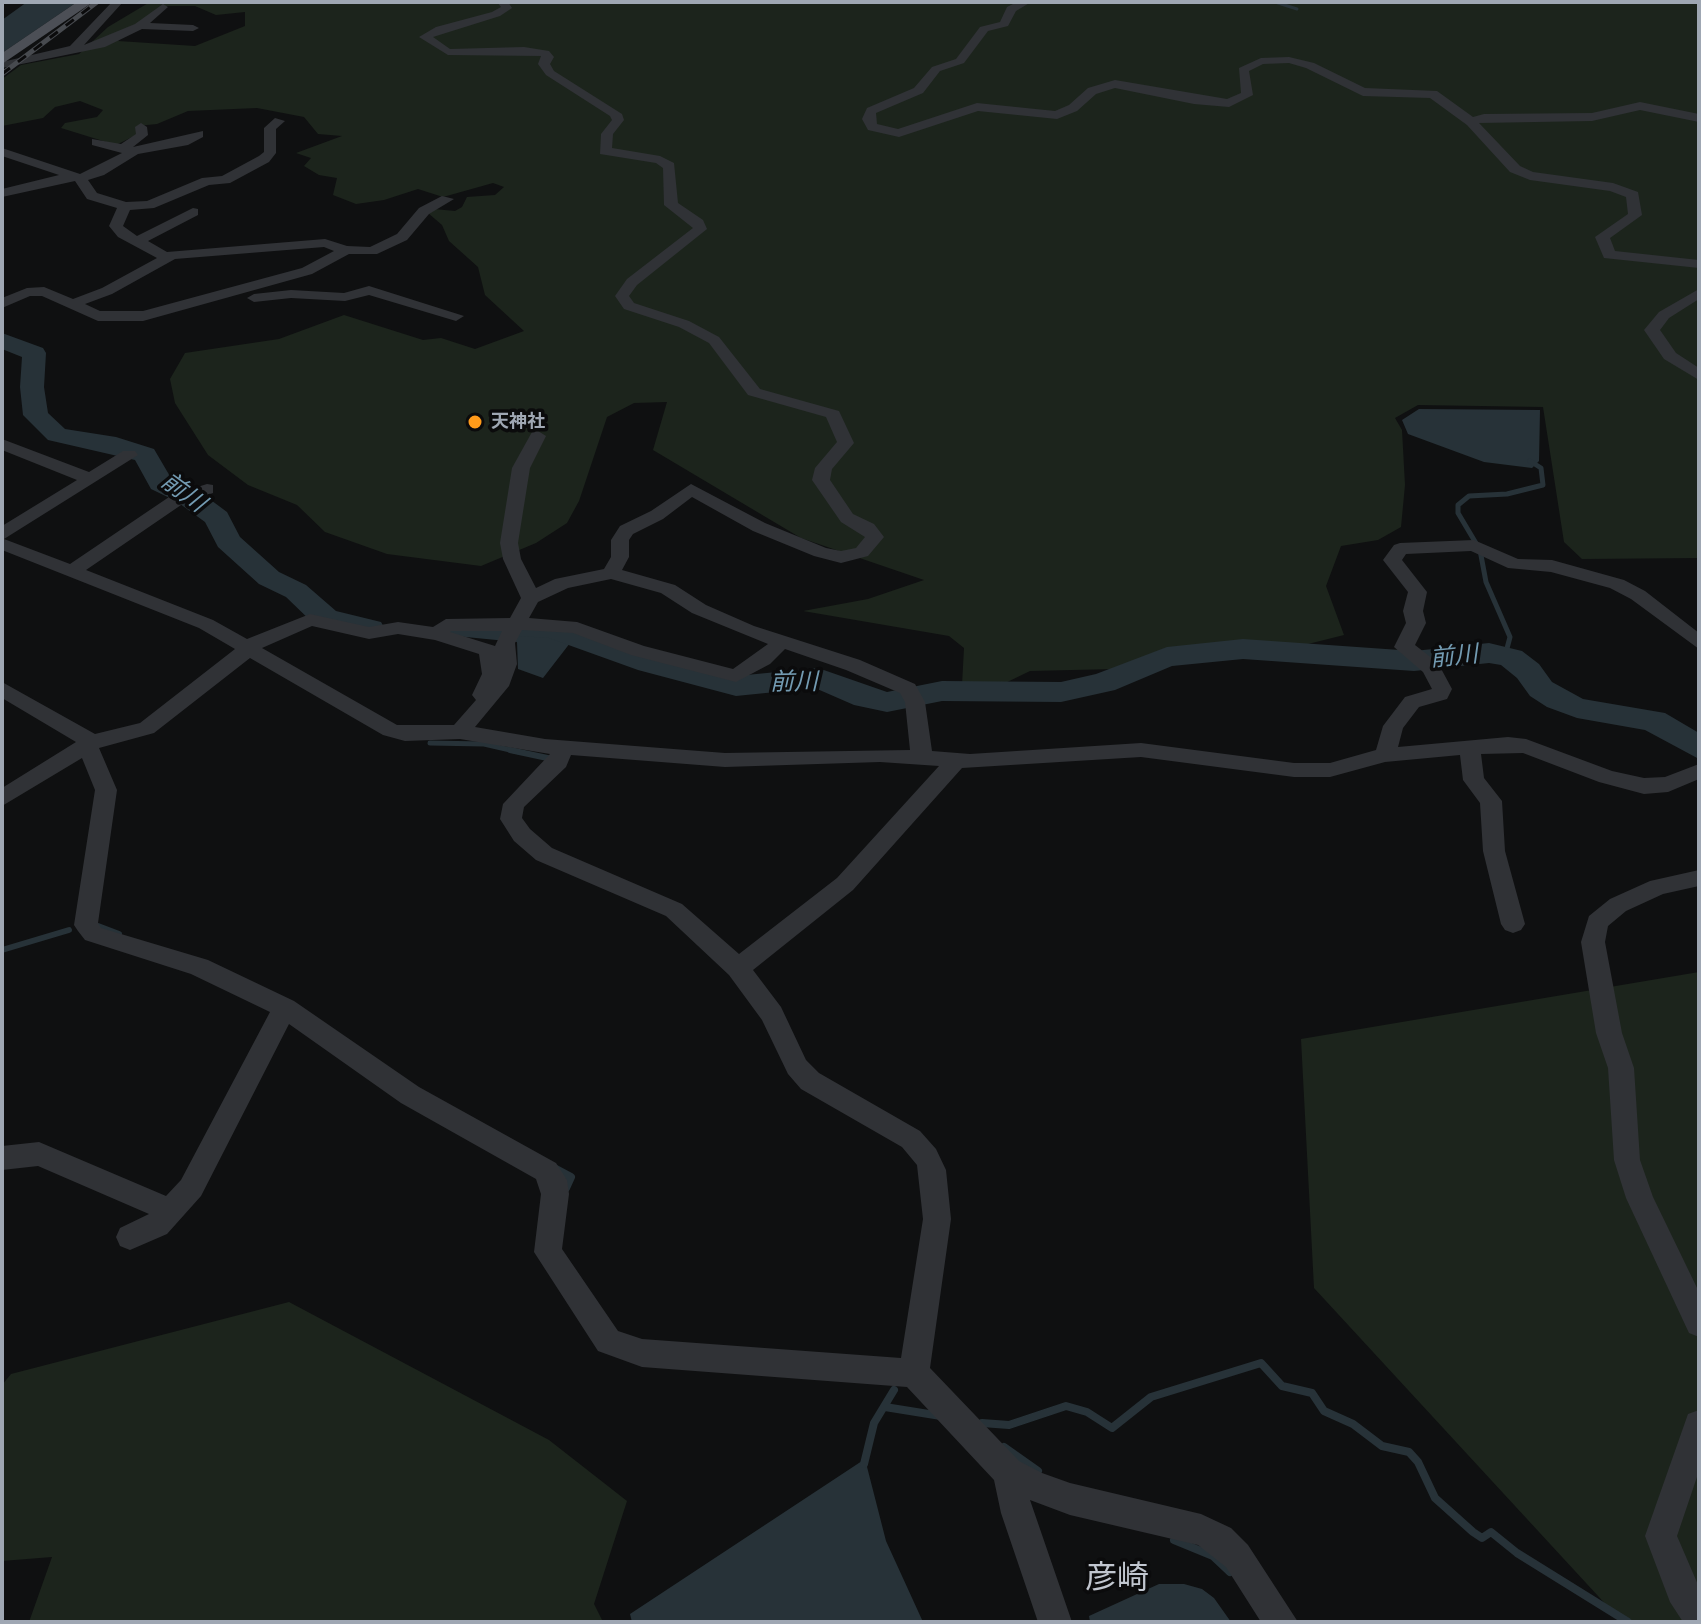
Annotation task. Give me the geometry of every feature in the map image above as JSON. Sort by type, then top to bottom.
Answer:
[{"type":"main road","points":[[2,63],[86,2]]},
{"type":"street","points":[[69,51],[82,43],[118,2]]},
{"type":"street","points":[[502,2],[507,8],[496,14],[430,32],[425,37],[448,52],[524,50],[545,53],[548,57],[544,64],[550,73],[616,114],[618,120],[607,134],[605,151],[660,160],[669,166],[671,205],[698,223],[700,229],[632,282],[622,296],[629,306],[684,324],[714,340],[754,392],[833,414],[846,443],[824,468],[821,480],[847,518],[868,528],[875,537],[862,552],[841,557],[820,552],[759,527],[691,489],[657,515],[626,530],[620,540],[620,557],[611,573]]},
{"type":"street","points":[[1026,2],[1011,9],[1004,24],[984,29],[960,61],[936,69],[926,77],[919,90],[871,111],[868,119],[872,127],[899,133],[977,107],[1057,115],[1073,108],[1092,91],[1115,84],[1194,100],[1229,103],[1247,95],[1243,70],[1275,59],[1310,65],[1363,92],[1433,94],[1471,122],[1515,169],[1530,176],[1613,187],[1633,195],[1635,215],[1602,237],[1609,255],[1699,264]]},
{"type":"street","points":[[122,40],[163,7]]},
{"type":"street","points":[[141,42],[179,9]]},
{"type":"street","points":[[2,63],[93,49],[139,26],[193,28]]},
{"type":"street","points":[[1471,122],[1484,118],[1592,117],[1640,106],[1699,118]]},
{"type":"street","points":[[2,152],[77,177],[92,196],[125,206],[149,205],[207,181],[225,180],[257,163],[270,153],[270,128],[279,121]]},
{"type":"street","points":[[2,193],[99,172],[142,135],[141,127]]},
{"type":"street","points":[[96,142],[128,150],[164,147],[199,134]]},
{"type":"street","points":[[125,206],[116,226],[158,255],[171,256],[325,243],[346,250],[383,249],[402,237],[424,211],[447,199]]},
{"type":"street","points":[[136,242],[193,212]]},
{"type":"street","points":[[2,304],[27,292],[44,291],[98,316],[134,316],[238,292],[307,271],[346,250]]},
{"type":"street","points":[[73,304],[107,291],[171,256]]},
{"type":"street","points":[[238,292],[252,298],[291,294],[345,297],[369,290],[456,316]]},
{"type":"street","points":[[1699,293],[1664,315],[1652,330],[1670,356],[1699,375]]},
{"type":"street","points":[[531,598],[512,559],[509,543],[521,468],[538,436]]},
{"type":"street","points":[[2,444],[91,479]]},
{"type":"street","points":[[2,534],[129,455]]},
{"type":"street","points":[[74,570],[195,494]]},
{"type":"street","points":[[2,544],[206,624],[390,730],[405,734],[467,725],[563,747],[725,760],[880,755],[957,760],[1141,750],[1192,754],[1294,770],[1330,770],[1385,755],[1469,747],[1526,746],[1607,777],[1644,786],[1668,784],[1699,771]]},
{"type":"street","points":[[1385,755],[1393,726],[1412,702],[1440,694],[1442,689],[1421,660],[1404,647],[1416,623],[1413,611],[1418,592],[1392,560],[1400,549],[1477,546],[1515,564],[1552,566],[1617,584],[1638,595],[1699,643]]},
{"type":"street","points":[[467,725],[504,676],[514,629],[531,598],[562,583],[611,573],[668,589],[699,609],[781,642],[853,665],[912,696],[922,758]]},
{"type":"street","points":[[2,798],[89,744],[147,728],[248,648],[310,620],[369,633],[398,628],[440,631],[577,628],[638,651],[736,676],[763,660],[781,642]]},
{"type":"street","points":[[440,631],[488,650],[492,674],[467,725]]},
{"type":"street","points":[[2,689],[89,744],[106,790],[86,925],[93,934],[199,967],[285,1008],[410,1095],[546,1171],[553,1180],[555,1194],[548,1252],[608,1341],[642,1353],[914,1373],[1008,1472],[1070,1499],[1201,1530],[1220,1539],[1237,1556],[1281,1622]]},
{"type":"street","points":[[563,747],[558,762],[514,804],[511,819],[522,835],[544,854],[665,904],[738,968],[772,1014],[797,1067],[810,1081],[911,1139],[927,1157],[933,1170],[937,1219],[914,1373]]},
{"type":"street","points":[[1469,747],[1474,780],[1491,801],[1494,851],[1513,924]]},
{"type":"street","points":[[738,968],[845,884],[957,760]]},
{"type":"street","points":[[1699,878],[1658,887],[1618,905],[1597,922],[1593,942],[1609,1033],[1621,1068],[1627,1160],[1640,1198],[1699,1323]]},
{"type":"street","points":[[130,1237],[157,1225],[191,1188],[285,1008]]},
{"type":"street","points":[[2,1158],[39,1154],[171,1211]]},
{"type":"street","points":[[1699,1425],[1661,1536],[1682,1590],[1699,1617]]},
{"type":"street","points":[[1008,1472],[1017,1513],[1044,1582],[1055,1622]]},
{"type":"shaded area","points":[[27,2],[77,2],[2,53],[2,20]]},
{"type":"shaded area","points":[[150,2],[1699,2],[1699,558],[1582,559],[1564,542],[1543,407],[1418,405],[1395,418],[1402,430],[1405,485],[1401,527],[1378,540],[1341,546],[1326,586],[1344,635],[1296,647],[1157,668],[1030,671],[999,686],[962,685],[964,648],[949,636],[803,611],[868,599],[924,580],[801,538],[653,450],[667,402],[634,403],[607,417],[579,501],[567,523],[536,543],[481,566],[387,554],[325,532],[297,505],[248,485],[208,455],[175,403],[170,379],[185,353],[279,339],[344,315],[423,340],[441,338],[475,349],[524,331],[485,295],[478,267],[449,241],[442,225],[428,213],[434,209],[455,211],[462,207],[467,197],[495,195],[504,187],[493,183],[443,197],[418,189],[384,200],[356,204],[333,195],[337,178],[319,175],[304,166],[311,158],[296,153],[342,136],[318,134],[304,117],[257,108],[188,111],[157,124],[137,126],[138,134],[116,145],[61,128],[65,123],[97,117],[103,110],[80,101],[55,107],[43,118],[2,126],[2,79],[21,65],[79,54],[108,27]],"holes":[[[162,6],[195,6],[216,15],[245,12],[245,26],[195,46],[118,41]]]},
{"type":"shaded area","points":[[1419,409],[1540,410],[1539,461],[1532,468],[1484,462],[1408,434],[1402,420]]},
{"type":"shaded area","points":[[450,628],[559,629],[577,634],[543,678],[518,669],[517,642],[445,635]]},
{"type":"shaded area","points":[[1699,972],[1699,1622],[1622,1622],[1314,1288],[1301,1039]]},
{"type":"shaded area","points":[[289,1302],[549,1440],[627,1501],[594,1604],[603,1622],[29,1622],[52,1557],[2,1561],[2,1385],[11,1374]]},
{"type":"shaded area","points":[[865,1459],[886,1541],[923,1622],[632,1622],[630,1614]]},
{"type":"shaded area","points":[[1159,1584],[1184,1584],[1202,1589],[1214,1598],[1231,1622],[1090,1622],[1089,1616]]},
{"type":"waterway","points":[[1275,2],[1297,9]]},
{"type":"waterway","name":"前川","points":[[2,340],[34,353],[32,387],[36,415],[57,435],[116,445],[145,455],[161,483],[186,495],[217,518],[228,541],[269,578],[296,591],[326,618],[370,629]]},
{"type":"waterway","points":[[1505,656],[1510,637],[1486,582],[1480,550],[1458,513],[1458,505],[1469,496],[1507,494],[1543,485],[1541,468],[1530,461]]},
{"type":"waterway","name":"前川","points":[[530,629],[552,629],[649,663],[736,686],[818,678],[865,698],[887,702],[942,691],[1061,692],[1104,683],[1167,657],[1243,649],[1414,661],[1489,653],[1511,658],[1528,671],[1541,689],[1558,700],[1577,708],[1654,721],[1699,748]]},
{"type":"waterway","points":[[430,743],[484,744],[514,751]]},
{"type":"waterway","points":[[510,750],[514,751]]},
{"type":"waterway","points":[[514,751],[552,759]]},
{"type":"waterway","points":[[514,751],[519,752]]},
{"type":"waterway","points":[[98,926],[119,934]]},
{"type":"waterway","points":[[2,950],[69,930]]},
{"type":"waterway","points":[[556,1169],[571,1177],[566,1188]]},
{"type":"waterway","points":[[982,1423],[1009,1425],[1066,1406],[1087,1412],[1112,1428],[1151,1397],[1261,1363],[1282,1386],[1312,1393],[1324,1411],[1353,1424],[1382,1446],[1409,1452],[1418,1462],[1435,1498],[1473,1532],[1482,1538],[1491,1532],[1517,1553],[1628,1622]]},
{"type":"waterway","points":[[864,1464],[874,1423],[894,1390]]},
{"type":"waterway","points":[[885,1407],[941,1416]]},
{"type":"waterway","points":[[1004,1447],[1038,1471]]},
{"type":"waterway","points":[[1174,1540],[1213,1556],[1230,1572]]},
{"type":"railway","points":[[2,74],[97,2]]},
{"type":"place","name":"天神社","points":[[475,422]]},
{"type":"district","name":"彦崎","points":[[1117,1579]]}]
